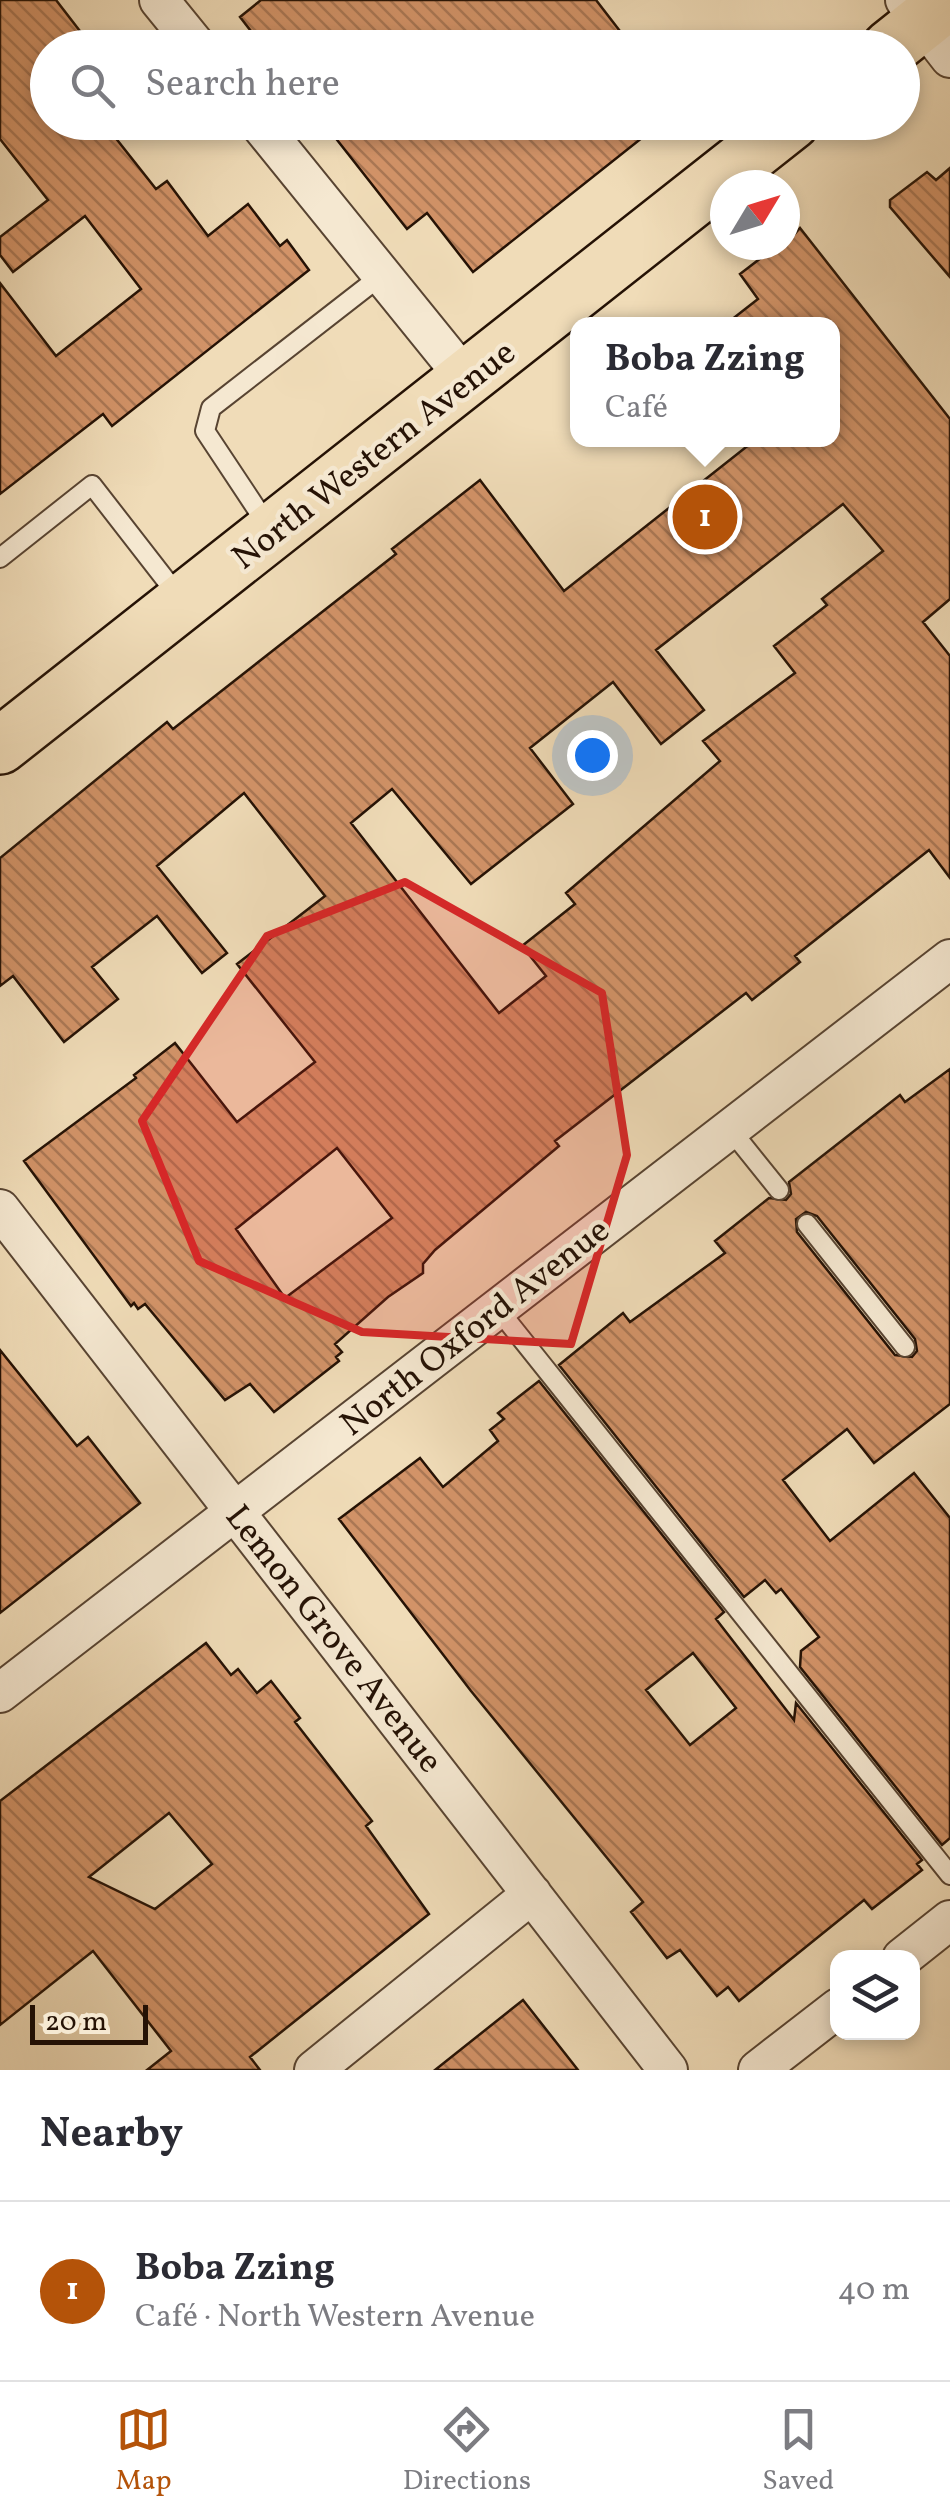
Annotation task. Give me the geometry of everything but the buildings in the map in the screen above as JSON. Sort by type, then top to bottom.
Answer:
[{"type":"main road","name":"North Western Avenue","points":[[0,746],[768,140]]},
{"type":"street","points":[[160,0],[184,30]]},
{"type":"street","points":[[273,140],[467,380]]},
{"type":"street","name":"North Oxford Avenue","points":[[0,1694],[950,959]]},
{"type":"street","name":"Lemon Grove Avenue","points":[[0,1208],[668,2070]]},
{"type":"street","points":[[314,2070],[532,1894]]},
{"type":"street","points":[[912,1950],[950,1920]]},
{"type":"street","points":[[758,2070],[830,2014]]},
{"type":"lane","points":[[272,532],[205,431],[211,408],[382,275]]},
{"type":"lane","points":[[0,558],[92,485],[183,602]]},
{"type":"lane","points":[[730,1129],[779,1190]]},
{"type":"lane","points":[[807,1224],[905,1348]]},
{"type":"lane","points":[[497,1308],[950,1875]]},
{"type":"highlighted area","points":[[405,882],[602,993],[627,1155],[571,1344],[362,1332],[199,1261],[142,1121],[267,936]]},
{"type":"place","name":"Boba Zzing","points":[[705,517]]}]
